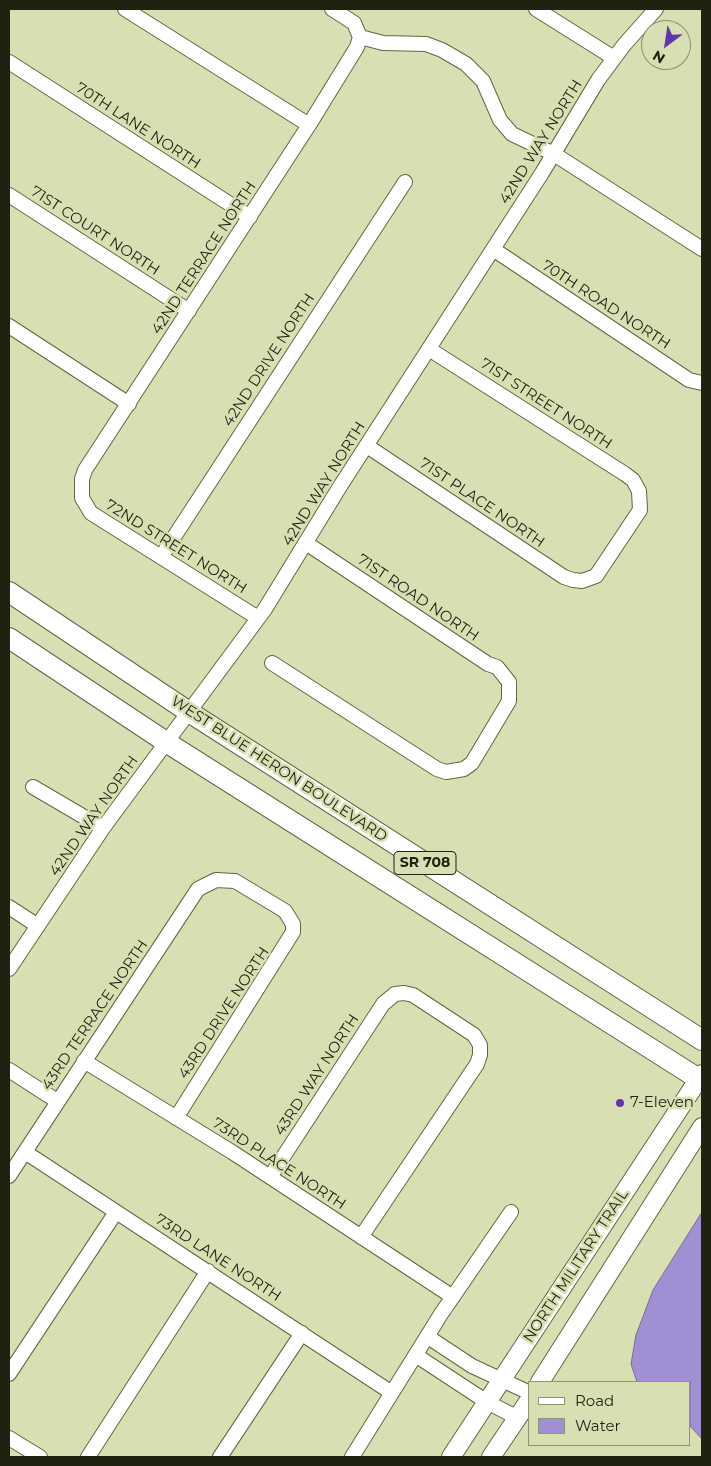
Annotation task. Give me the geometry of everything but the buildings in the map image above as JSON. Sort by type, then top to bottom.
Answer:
[{"type":"highway","name":"WEST BLUE HERON BOULEVARD","points":[[9,592],[189,712],[702,1040]]},
{"type":"highway","points":[[9,607],[35,624],[74,635]]},
{"type":"highway","name":"SR 708","points":[[9,638],[166,742],[701,1078]]},
{"type":"main road","name":"NORTH MILITARY TRAIL","points":[[451,1457],[701,1078]]},
{"type":"main road","name":"NORTH MILITARY TRAIL","points":[[541,1381],[702,1127]]},
{"type":"main road","points":[[492,1457],[528,1402]]},
{"type":"street","points":[[125,9],[309,125]]},
{"type":"street","points":[[332,9],[354,23],[360,37],[383,42],[426,44],[450,54],[466,64],[483,81],[500,120],[512,134],[554,154],[702,249]]},
{"type":"street","points":[[536,9],[614,58]]},
{"type":"street","name":"42ND WAY NORTH","points":[[9,969],[103,828],[258,618],[614,58],[656,9]]},
{"type":"street","name":"42ND TERRACE NORTH","points":[[82,498],[82,479],[85,470],[309,125],[357,47],[360,37]]},
{"type":"street","name":"70TH LANE NORTH","points":[[9,62],[250,217]]},
{"type":"street","name":"42ND DRIVE NORTH","points":[[161,557],[405,182]]},
{"type":"street","name":"71ST COURT NORTH","points":[[9,195],[189,311]]},
{"type":"street","name":"70TH ROAD NORTH","points":[[493,249],[689,380],[702,383]]},
{"type":"street","points":[[9,326],[129,404]]},
{"type":"street","name":"71ST STREET NORTH","points":[[429,349],[633,480],[640,491],[640,510],[596,576],[582,581]]},
{"type":"street","name":"71ST PLACE NORTH","points":[[367,446],[564,577],[582,581]]},
{"type":"street","name":"72ND STREET NORTH","points":[[82,498],[91,513],[258,618]]},
{"type":"street","name":"71ST ROAD NORTH","points":[[272,663],[437,769],[455,772],[464,769],[472,763],[509,701],[509,682],[497,667],[306,542]]},
{"type":"street","points":[[33,786],[103,828]]},
{"type":"street","name":"43RD TERRACE NORTH","points":[[9,1176],[198,889],[216,880],[226,880],[244,885],[285,911],[293,924]]},
{"type":"street","points":[[9,907],[38,926]]},
{"type":"street","name":"43RD DRIVE NORTH","points":[[176,1118],[290,940],[294,932],[293,924]]},
{"type":"street","name":"43RD WAY NORTH","points":[[270,1177],[383,1004],[395,994],[413,995],[474,1034],[480,1045],[480,1055],[476,1064],[361,1237]]},
{"type":"street","name":"73RD PLACE NORTH","points":[[84,1061],[270,1177],[453,1297]]},
{"type":"street","points":[[9,1070],[57,1101]]},
{"type":"street","name":"73RD LANE NORTH","points":[[25,1152],[392,1393]]},
{"type":"street","points":[[9,1374],[116,1212]]},
{"type":"street","points":[[352,1457],[453,1297],[511,1212]]},
{"type":"street","points":[[88,1457],[208,1271]]},
{"type":"street","points":[[220,1457],[302,1333]]},
{"type":"street","points":[[428,1337],[472,1366],[528,1392]]},
{"type":"street","points":[[417,1356],[487,1402],[518,1418]]},
{"type":"street","points":[[9,1438],[40,1457]]},
{"type":"water","points":[[702,1212],[702,1439],[691,1427],[691,1381],[637,1381],[631,1364],[636,1335],[653,1290]]},
{"type":"place","name":"7-Eleven","points":[[620,1103]]}]
